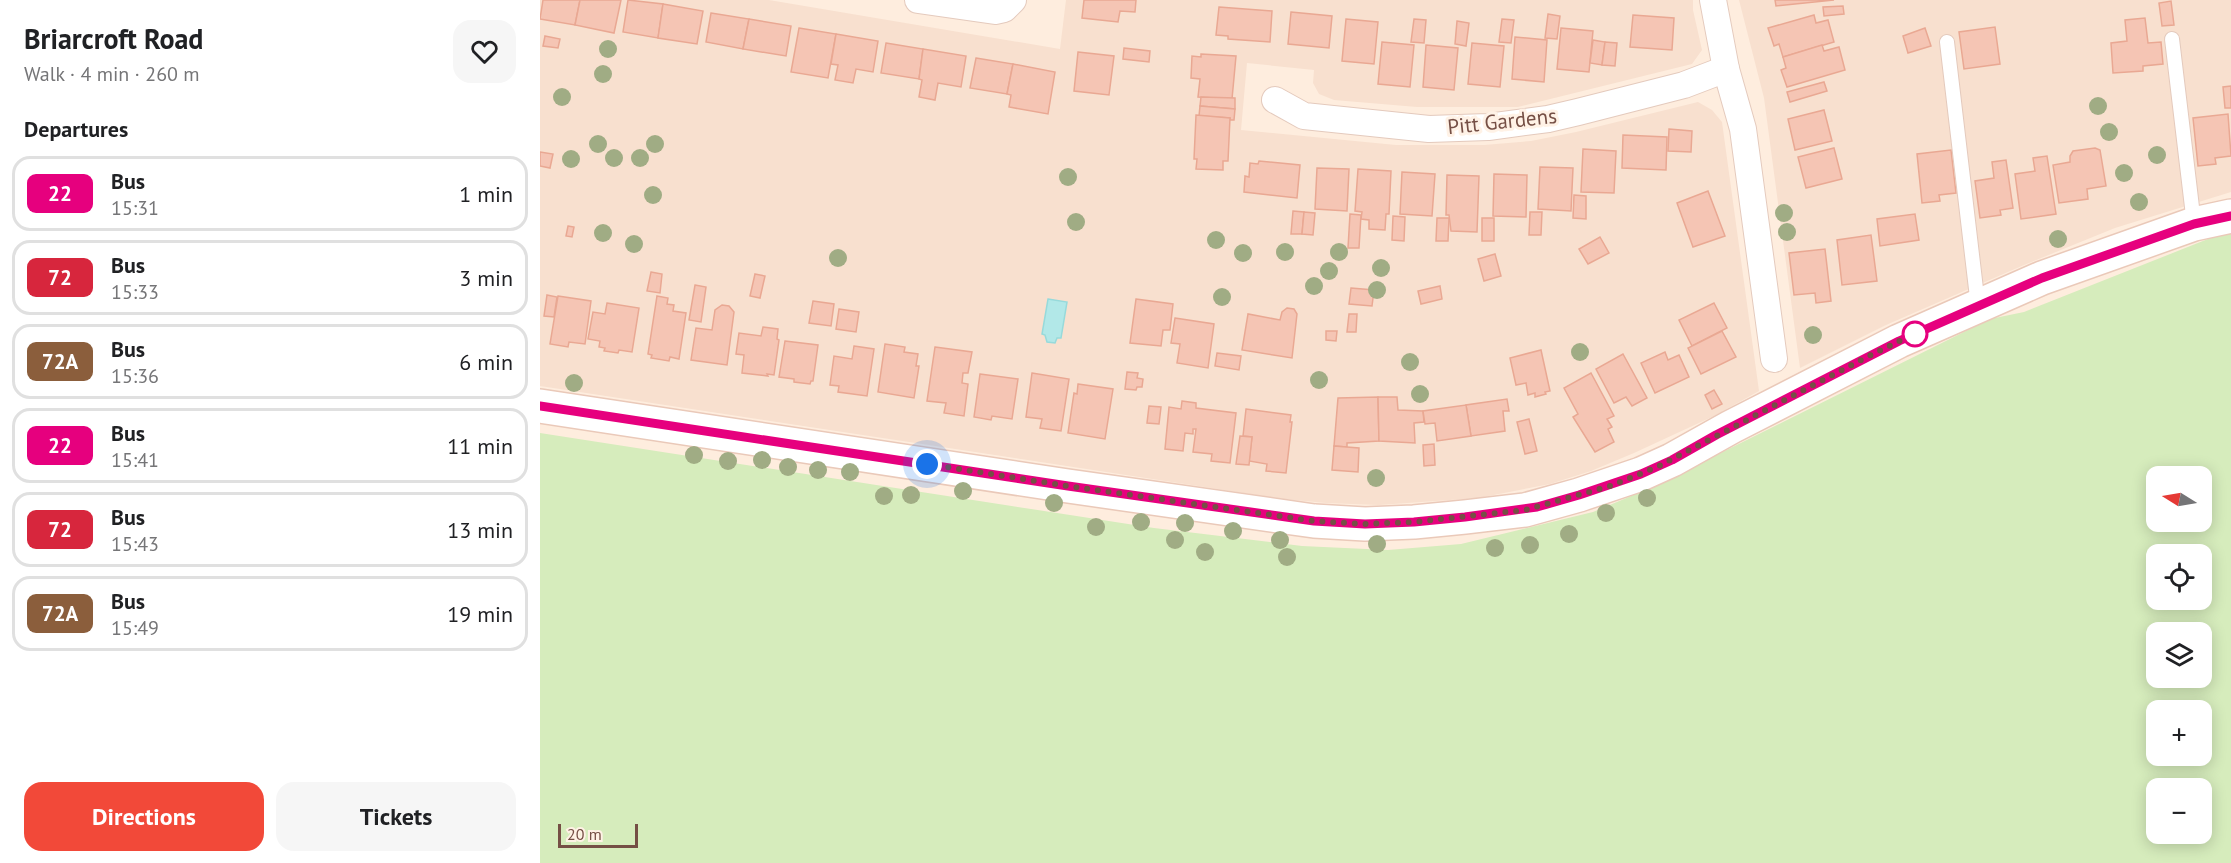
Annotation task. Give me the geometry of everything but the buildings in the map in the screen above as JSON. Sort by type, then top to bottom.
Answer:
[{"type":"main road","points":[[540,406],[1266,515],[1365,524],[1414,522],[1525,510],[1641,474],[1899,341],[2064,269],[2194,224],[2231,216]]},
{"type":"street","points":[[918,0],[995,11],[1004,9],[1013,0]]},
{"type":"street","points":[[1713,0],[1726,69],[1743,129],[1774,359]]},
{"type":"street","name":"Pitt Gardens","points":[[1275,100],[1304,116],[1429,129],[1488,127],[1578,112],[1684,85],[1726,69]]},
{"type":"lane","points":[[2172,39],[2194,224]]},
{"type":"lane","points":[[1947,42],[1977,306]]},
{"type":"shaded area","points":[[540,0],[769,0],[1060,49],[1066,0],[1693,0],[1702,50],[1692,64],[1518,107],[1417,107],[1334,100],[1319,94],[1313,83],[1314,70],[1247,63],[1241,130],[1396,145],[1484,145],[1531,141],[1576,132],[1698,102],[1712,110],[1722,122],[1759,391],[1714,416],[1634,453],[1591,471],[1550,484],[1478,498],[1379,505],[1284,499],[540,386]]},
{"type":"shaded area","points":[[1739,0],[2231,0],[2231,192],[2115,228],[2024,265],[1886,325],[1800,368],[1764,98]]},
{"type":"green space","points":[[2231,233],[2231,863],[540,863],[540,433],[1154,528],[1302,546],[1388,550],[1461,544],[1593,512],[1648,489],[1990,319],[2024,312],[2213,237]]},
{"type":"water","points":[[1048,299],[1067,302],[1061,338],[1057,338],[1055,343],[1047,342],[1045,335],[1042,334]]},
{"type":"bus line","name":"22","points":[[540,406],[1314,521],[1365,524],[1465,517],[1525,510],[1610,486],[1641,474],[1899,341],[2042,278],[2194,224],[2231,216]]},
{"type":"route","points":[[927,464],[1314,521],[1365,524],[1414,522],[1525,510],[1610,486],[1657,467],[1918,332],[1915,334]]}]
